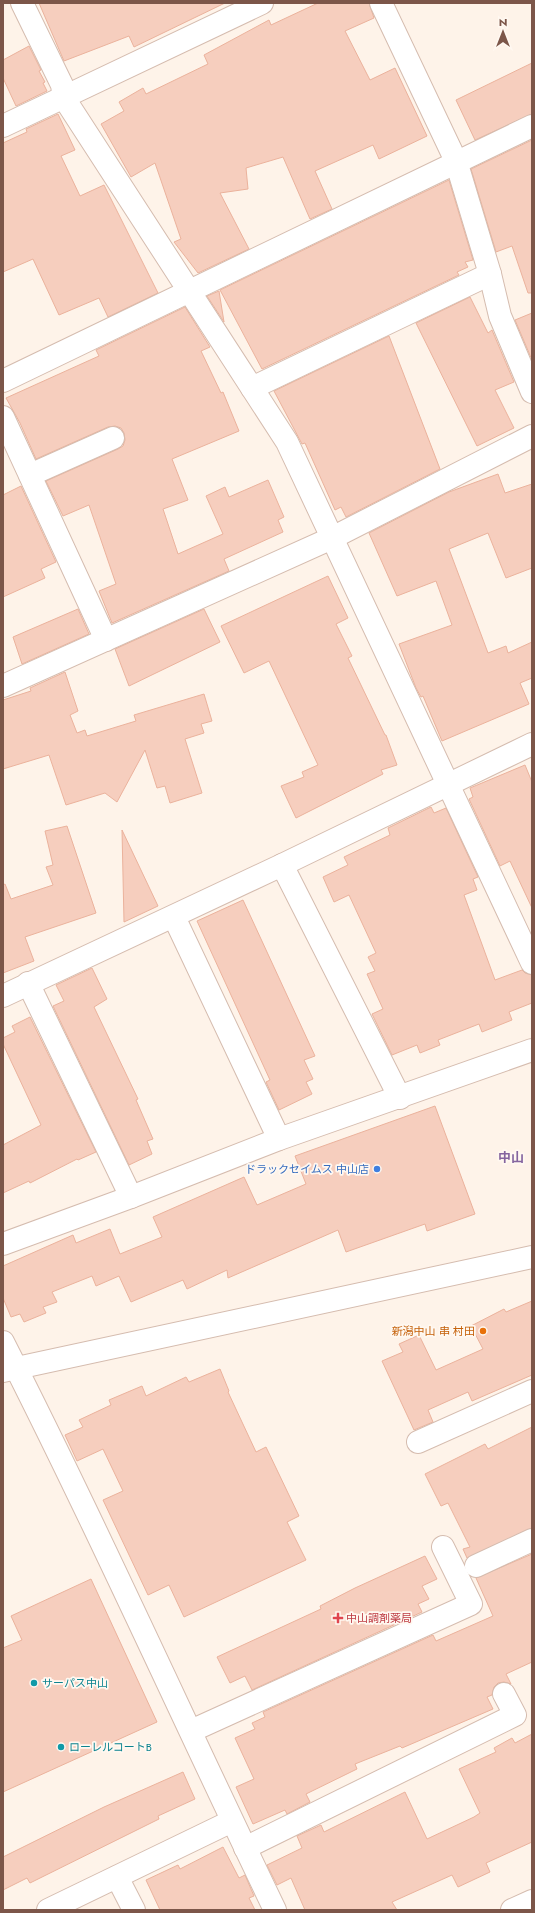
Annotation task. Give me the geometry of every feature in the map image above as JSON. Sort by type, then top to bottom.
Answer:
[{"type":"street","points":[[22,3],[62,85],[64,98],[190,290],[287,442],[532,963]]},
{"type":"street","points":[[3,126],[262,3]]},
{"type":"street","points":[[381,3],[456,161],[490,274],[500,316],[532,392]]},
{"type":"street","points":[[3,381],[456,161],[532,126]]},
{"type":"street","points":[[252,388],[490,274]]},
{"type":"street","points":[[3,417],[106,640]]},
{"type":"street","points":[[3,686],[332,538],[532,436]]},
{"type":"street","points":[[30,475],[113,438]]},
{"type":"street","points":[[3,996],[174,917],[532,744]]},
{"type":"street","points":[[282,865],[400,1098]]},
{"type":"street","points":[[174,917],[279,1138]]},
{"type":"street","points":[[28,984],[131,1197]]},
{"type":"street","points":[[3,1244],[131,1197],[279,1138],[400,1098],[532,1050]]},
{"type":"street","points":[[10,1370],[532,1257]]},
{"type":"street","points":[[3,1342],[10,1370],[191,1731],[275,1910]]},
{"type":"street","points":[[418,1442],[532,1391]]},
{"type":"street","points":[[476,1566],[532,1540]]},
{"type":"street","points":[[191,1731],[471,1604],[443,1547]]},
{"type":"street","points":[[245,1848],[515,1715],[504,1694]]},
{"type":"street","points":[[48,1910],[232,1821]]},
{"type":"street","points":[[118,1877],[134,1910]]},
{"type":"street","points":[[512,1910],[532,1901]]},
{"type":"building","points":[[39,3],[225,3],[134,47],[129,36],[64,61]]},
{"type":"building","points":[[318,3],[369,3],[374,18],[345,31],[370,80],[395,68],[427,136],[379,159],[373,145],[315,171],[332,209],[310,219],[283,157],[246,168],[248,189],[220,193],[249,249],[198,273],[174,242],[181,239],[155,163],[131,177],[101,124],[124,111],[119,102],[143,88],[146,94],[208,64],[204,55],[269,20],[271,25]]},
{"type":"building","points":[[29,46],[41,70],[39,71],[45,82],[43,83],[47,91],[16,106],[3,78],[3,60]]},
{"type":"building","points":[[532,63],[532,114],[475,140],[456,100]]},
{"type":"building","points":[[58,114],[75,150],[61,156],[80,196],[104,185],[158,293],[108,317],[99,298],[59,315],[33,259],[3,272],[3,143],[27,132],[26,129]]},
{"type":"building","points":[[532,140],[532,293],[528,293],[512,246],[496,252],[471,169]]},
{"type":"building","points":[[449,180],[473,260],[465,262],[468,267],[457,272],[459,275],[262,369],[220,290]]},
{"type":"building","points":[[219,291],[224,322],[207,296]]},
{"type":"building","points":[[470,297],[488,333],[492,330],[514,382],[495,390],[514,428],[477,446],[416,323]]},
{"type":"building","points":[[185,307],[210,347],[201,351],[221,393],[223,392],[239,431],[172,459],[188,500],[163,509],[178,554],[223,534],[206,496],[225,487],[229,497],[268,480],[284,517],[278,520],[283,532],[224,559],[229,571],[112,623],[99,591],[116,584],[89,505],[63,516],[46,481],[123,446],[125,440],[124,433],[121,428],[115,426],[108,427],[36,459],[20,423],[6,398],[99,356],[96,350]]},
{"type":"building","points":[[532,313],[532,360],[515,320]]},
{"type":"building","points":[[389,336],[440,469],[346,517],[341,507],[335,510],[305,443],[302,444],[274,391]]},
{"type":"building","points":[[498,474],[505,493],[532,484],[532,568],[506,578],[488,533],[449,549],[488,653],[506,646],[508,653],[532,642],[532,678],[520,683],[529,704],[442,741],[423,696],[421,697],[416,688],[399,644],[452,625],[436,581],[397,596],[369,533],[449,492]]},
{"type":"building","points":[[21,486],[56,562],[41,569],[45,578],[3,597],[3,495]]},
{"type":"building","points":[[328,576],[348,618],[336,624],[352,656],[348,658],[386,735],[397,765],[381,770],[383,774],[296,818],[281,786],[304,777],[302,772],[318,765],[269,661],[244,673],[221,626]]},
{"type":"building","points":[[78,609],[89,634],[22,664],[13,637]]},
{"type":"building","points":[[204,609],[220,642],[129,686],[115,649]]},
{"type":"building","points":[[65,672],[78,711],[70,715],[77,733],[85,730],[87,736],[136,721],[134,715],[204,694],[212,721],[201,724],[204,733],[185,739],[202,793],[170,803],[165,786],[157,788],[145,750],[117,802],[105,793],[66,805],[49,755],[3,769],[3,700],[31,691],[30,688]]},
{"type":"building","points":[[525,765],[532,782],[532,908],[510,861],[500,866],[469,799],[473,797],[470,788]]},
{"type":"building","points":[[431,807],[434,813],[446,808],[478,877],[473,879],[477,890],[464,895],[495,980],[522,970],[525,973],[532,975],[532,1003],[509,1012],[512,1020],[482,1032],[479,1024],[438,1040],[440,1045],[420,1053],[417,1045],[392,1055],[372,1014],[383,1009],[367,974],[375,971],[368,957],[376,953],[349,895],[334,902],[323,877],[348,865],[344,857],[390,835],[388,828]]},
{"type":"building","points":[[67,826],[96,913],[25,937],[34,961],[3,973],[3,885],[5,884],[11,899],[53,885],[46,867],[53,865],[45,831]]},
{"type":"building","points":[[122,830],[158,906],[124,922]]},
{"type":"building","points":[[243,900],[315,1056],[304,1060],[313,1079],[306,1082],[312,1094],[279,1110],[266,1082],[270,1080],[197,921]]},
{"type":"building","points":[[92,968],[107,999],[94,1007],[138,1099],[136,1100],[153,1139],[147,1141],[152,1154],[129,1165],[53,1006],[64,1001],[56,985]]},
{"type":"building","points":[[30,1017],[96,1152],[78,1160],[77,1159],[30,1183],[29,1181],[3,1193],[3,1145],[41,1125],[3,1044],[3,1038],[15,1032],[12,1026]]},
{"type":"building","points":[[435,1106],[475,1214],[427,1231],[425,1224],[346,1252],[338,1230],[228,1278],[227,1270],[187,1289],[183,1280],[131,1302],[119,1276],[96,1286],[92,1276],[52,1292],[57,1302],[43,1307],[46,1313],[24,1322],[20,1314],[11,1317],[3,1298],[3,1266],[73,1235],[76,1243],[110,1229],[120,1254],[162,1237],[153,1217],[244,1177],[257,1205],[306,1184],[295,1156]]},
{"type":"building","points":[[532,1301],[532,1375],[472,1401],[468,1392],[428,1410],[433,1422],[414,1430],[382,1361],[403,1352],[399,1344],[419,1335],[436,1370],[483,1349],[471,1326],[504,1309],[506,1312]]},
{"type":"building","points":[[220,1369],[229,1391],[228,1392],[256,1452],[266,1447],[299,1516],[287,1522],[306,1560],[184,1617],[169,1585],[148,1595],[103,1500],[123,1491],[103,1449],[77,1461],[65,1435],[83,1427],[79,1420],[111,1405],[109,1400],[142,1386],[146,1396],[186,1377],[189,1382]]},
{"type":"building","points":[[532,1427],[532,1528],[467,1558],[463,1549],[470,1547],[448,1503],[441,1506],[425,1474],[485,1444],[488,1449]]},
{"type":"building","points":[[532,1554],[532,1662],[506,1674],[511,1684],[504,1682],[498,1683],[494,1687],[492,1695],[487,1697],[493,1709],[402,1748],[400,1746],[355,1764],[357,1769],[306,1794],[310,1802],[287,1814],[285,1810],[253,1824],[236,1787],[254,1779],[235,1738],[255,1729],[252,1723],[265,1717],[263,1712],[433,1635],[436,1641],[493,1616],[476,1578]]},
{"type":"building","points":[[425,1556],[437,1579],[422,1586],[429,1599],[418,1604],[422,1612],[252,1690],[245,1676],[230,1683],[217,1657],[321,1609],[320,1606],[355,1588]]},
{"type":"building","points":[[91,1579],[157,1722],[3,1792],[3,1648],[22,1640],[11,1616]]},
{"type":"building","points":[[532,1734],[532,1842],[486,1863],[490,1872],[458,1887],[452,1875],[392,1902],[397,1910],[305,1910],[291,1878],[277,1885],[267,1865],[302,1848],[297,1836],[321,1825],[324,1832],[405,1792],[427,1839],[474,1817],[480,1813],[459,1769],[496,1752],[494,1748],[512,1738],[515,1743]]},
{"type":"building","points":[[183,1772],[195,1799],[158,1816],[159,1819],[30,1883],[27,1878],[3,1890],[3,1857],[104,1807]]},
{"type":"building","points":[[223,1847],[239,1878],[245,1875],[254,1896],[249,1898],[255,1910],[160,1910],[146,1880],[178,1865],[180,1869]]},
{"type":"place","name":"ドラックセイムス 中山店","points":[[377,1169]]},
{"type":"place","name":"新潟中山 串 村田","points":[[483,1331]]},
{"type":"place","name":"中山調剤薬局","points":[[338,1618]]},
{"type":"place","name":"サーパス中山","points":[[34,1683]]},
{"type":"place","name":"ローレルコートB","points":[[61,1747]]},
{"type":"district","name":"中山","points":[[511,1157]]}]
